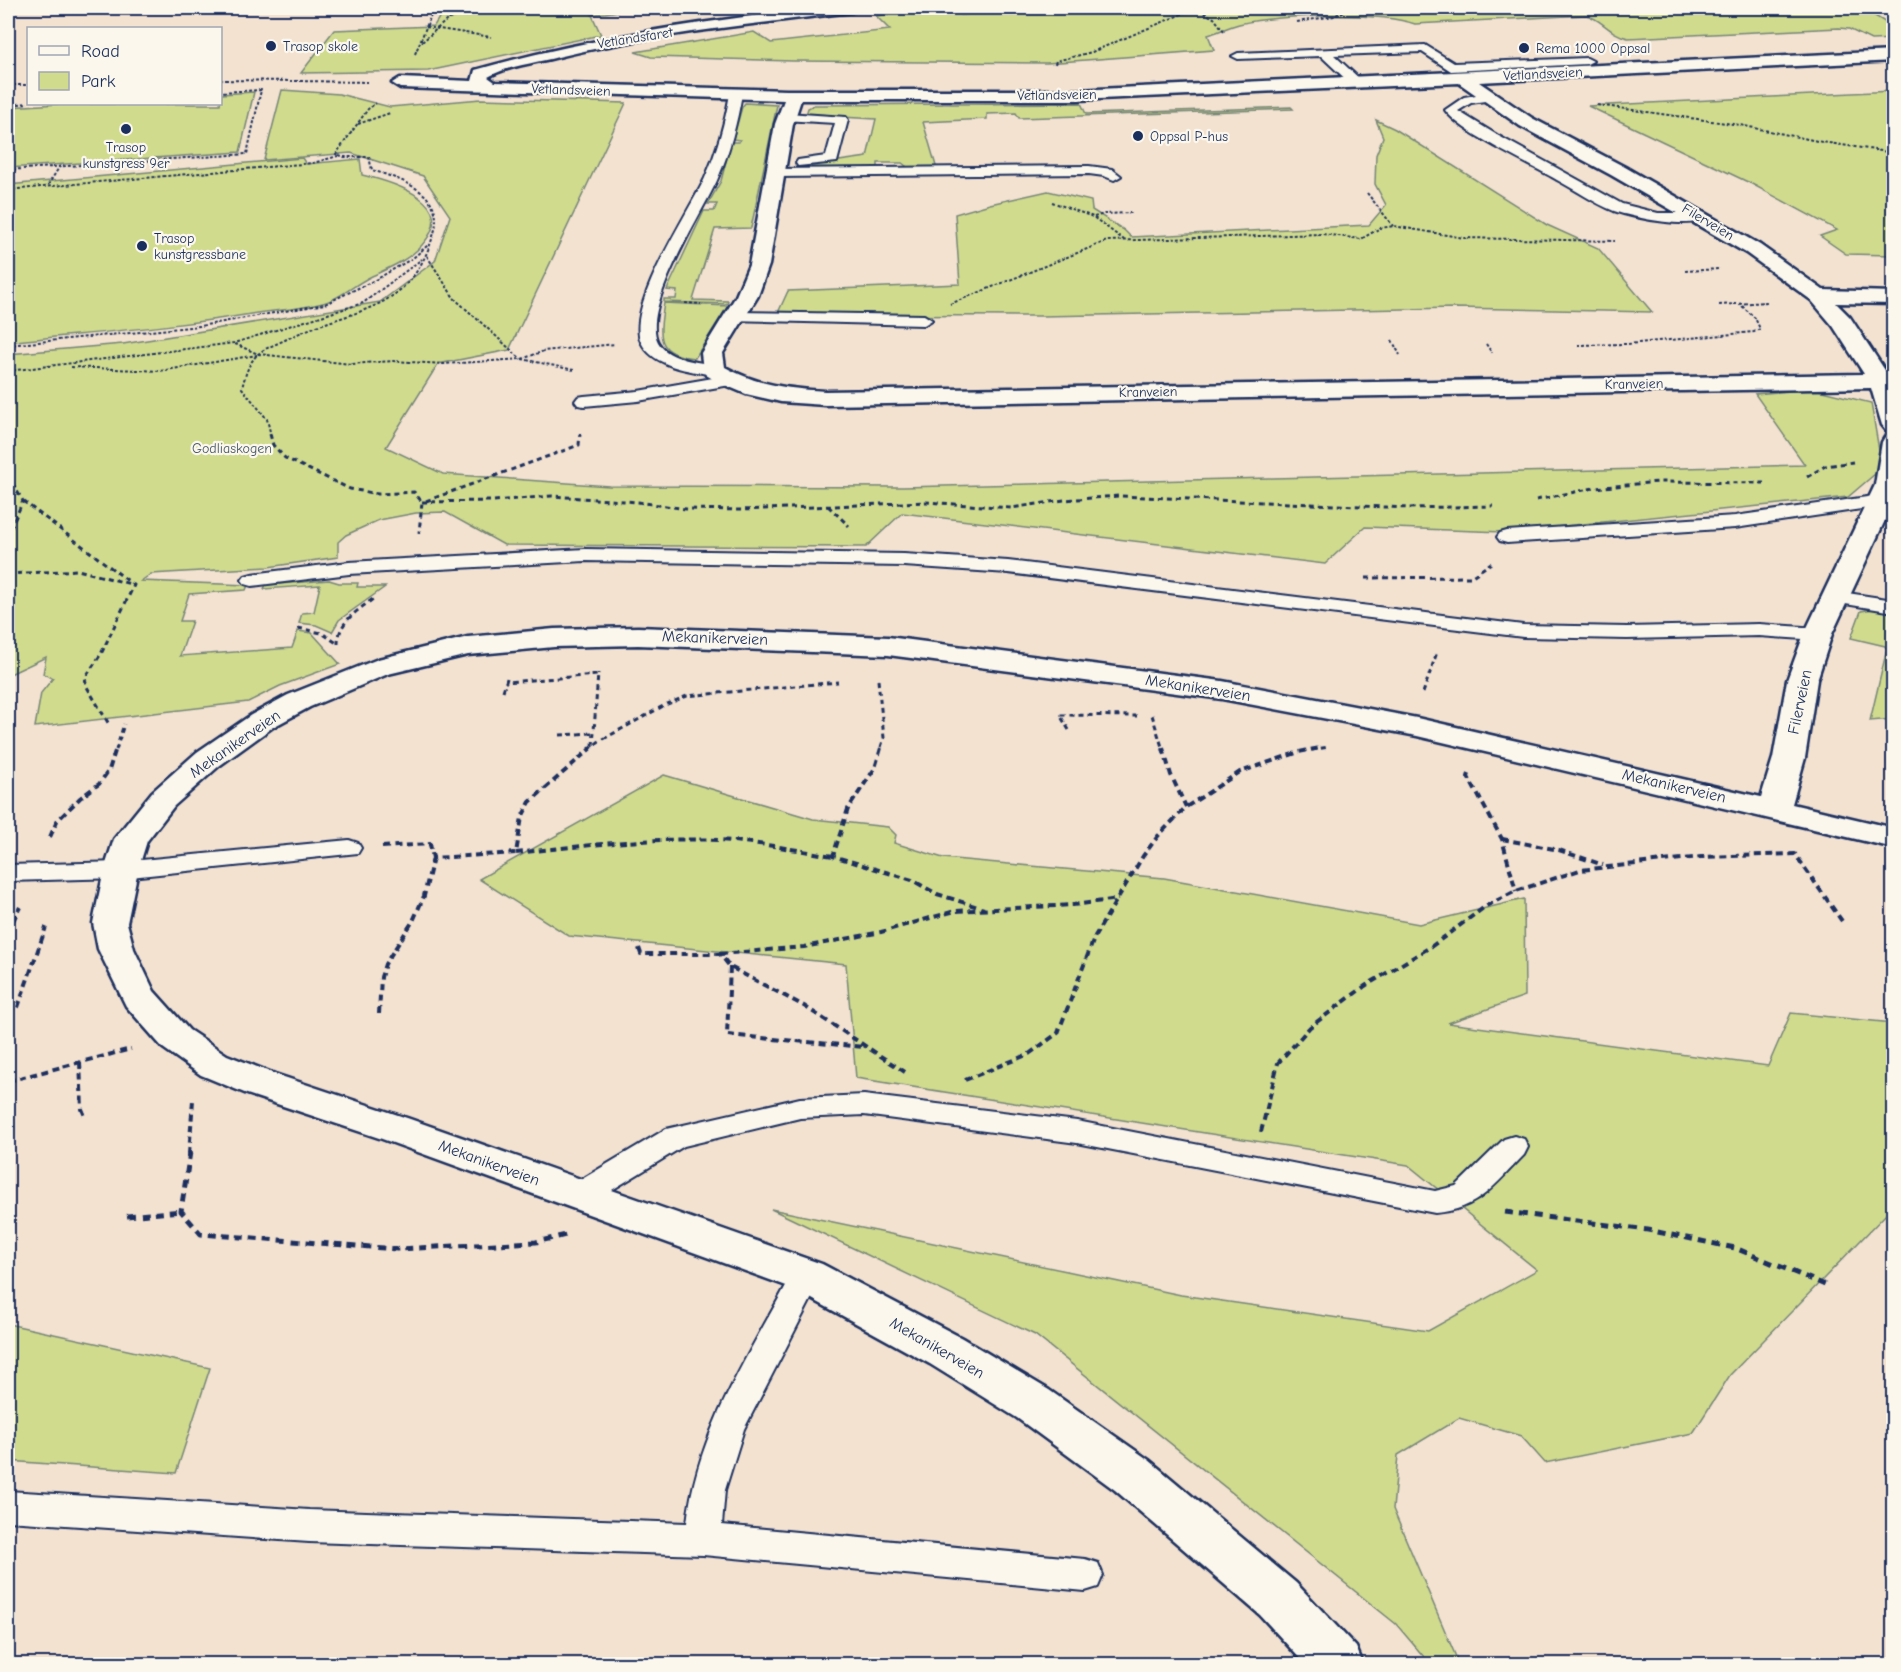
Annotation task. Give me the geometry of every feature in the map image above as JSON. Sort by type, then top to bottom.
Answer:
[{"type":"street","name":"Vetlandsfaret","points":[[496,87],[479,79],[481,73],[567,50],[691,29],[852,8]]},
{"type":"street","name":"Vetlandsveien","points":[[400,83],[736,94],[1053,96],[1358,84],[1893,56]]},
{"type":"street","name":"Filerveien","points":[[1463,78],[1488,98],[1526,122],[1701,217],[1771,260],[1818,296],[1842,322],[1880,381],[1893,425]]},
{"type":"street","points":[[722,375],[712,353],[738,311],[759,265],[768,204],[794,95]]},
{"type":"street","points":[[1818,296],[1893,298]]},
{"type":"street","name":"Kranveien","points":[[722,375],[747,388],[774,394],[825,398],[1880,381]]},
{"type":"street","name":"Filerveien","points":[[1774,809],[1789,758],[1802,680],[1818,634],[1889,475]]},
{"type":"street","name":"Mekanikerveien","points":[[1338,1665],[1278,1599],[1132,1475],[1023,1398],[946,1351],[807,1276],[396,1129],[261,1084],[214,1065],[176,1039],[139,997],[116,949],[110,922],[121,870],[132,839],[163,799],[208,759],[262,721],[299,701],[378,668],[468,646],[554,638],[638,636],[849,642],[1222,690],[1478,741],[1893,838]]},
{"type":"lane","points":[[1238,56],[1425,48],[1451,67],[1587,60]]},
{"type":"lane","points":[[1325,53],[1358,84]]},
{"type":"lane","points":[[722,375],[662,355],[648,340],[646,326],[652,302],[684,226],[711,180],[736,94]]},
{"type":"lane","points":[[1488,98],[1468,100],[1451,110],[1457,117],[1492,138],[1617,207],[1630,212],[1666,218],[1701,217]]},
{"type":"lane","points":[[777,168],[832,159],[842,120],[787,117]]},
{"type":"lane","points":[[777,168],[1089,170],[1107,171],[1114,176]]},
{"type":"lane","points":[[738,311],[917,320]]},
{"type":"lane","points":[[584,402],[638,396],[722,375]]},
{"type":"lane","points":[[1511,536],[1735,522],[1889,475]]},
{"type":"lane","points":[[252,580],[349,568],[542,557],[818,557],[1008,567],[1523,631],[1627,633],[1759,630],[1818,634]]},
{"type":"lane","points":[[1834,597],[1893,606]]},
{"type":"lane","points":[[8,873],[121,870],[349,848]]},
{"type":"lane","points":[[578,1196],[676,1137],[800,1108],[864,1106],[1077,1132],[1435,1202],[1458,1199],[1467,1194],[1514,1147]]},
{"type":"lane","points":[[703,1539],[708,1490],[728,1428],[807,1276]]},
{"type":"lane","points":[[8,1506],[309,1526],[703,1539],[1085,1575]]},
{"type":"path","points":[[419,44],[435,28],[454,17],[478,8]]},
{"type":"path","points":[[1055,63],[1092,52],[1196,8],[1214,18],[1226,34],[1226,42],[1238,56]]},
{"type":"path","points":[[222,80],[400,83]]},
{"type":"path","points":[[8,85],[27,85]]},
{"type":"path","points":[[8,170],[247,154],[261,90],[222,92]]},
{"type":"path","points":[[8,105],[27,103]]},
{"type":"path","points":[[1592,104],[1740,125],[1893,154]]},
{"type":"path","points":[[8,190],[313,163],[338,155],[369,157],[372,170],[403,180],[426,194],[434,208],[437,223],[427,256],[405,288],[383,303],[300,332],[258,354],[246,371],[242,388],[267,419],[273,445],[285,458],[350,489],[378,494],[414,492],[422,502],[423,516]]},
{"type":"path","points":[[48,186],[60,166]]},
{"type":"path","points":[[1367,193],[1394,226]]},
{"type":"path","points":[[917,320],[1107,241],[1322,234],[1361,240],[1380,228],[1394,226],[1464,238],[1620,241],[1626,233],[1630,212]]},
{"type":"path","points":[[1093,217],[1104,214],[1132,213]]},
{"type":"path","points":[[8,345],[200,326],[325,304],[413,258],[429,244]]},
{"type":"path","points":[[8,372],[234,343],[363,303],[427,256]]},
{"type":"path","points":[[427,256],[454,298],[522,359]]},
{"type":"path","points":[[652,302],[738,311]]},
{"type":"path","points":[[1719,305],[1772,302]]},
{"type":"path","points":[[1578,345],[1627,344],[1754,332],[1760,329],[1755,318],[1740,304]]},
{"type":"path","points":[[58,366],[159,371],[258,354],[351,364],[393,361],[444,364],[522,359],[544,351],[648,340]]},
{"type":"path","points":[[234,343],[258,354]]},
{"type":"path","points":[[422,502],[579,445],[584,402]]},
{"type":"path","points":[[1806,478],[1825,466],[1853,462],[1889,475]]},
{"type":"path","points":[[8,476],[23,501],[134,585]]},
{"type":"path","points":[[1526,502],[1594,488],[1658,482],[1772,483]]},
{"type":"path","points":[[422,502],[493,501],[552,496],[638,502],[686,509],[742,510],[926,502],[1011,508],[1064,500],[1119,496],[1409,508],[1478,508],[1502,505]]},
{"type":"path","points":[[8,534],[23,501]]},
{"type":"path","points":[[828,506],[852,528]]},
{"type":"path","points":[[1342,609],[1367,577],[1471,577],[1487,568],[1511,536]]},
{"type":"path","points":[[8,574],[78,570],[134,585]]},
{"type":"path","points":[[110,726],[87,687],[85,678],[101,654],[134,585]]},
{"type":"path","points":[[1421,698],[1447,622]]},
{"type":"path","points":[[298,628],[322,633],[338,645],[337,638],[342,626]]},
{"type":"path","points":[[593,747],[597,673],[603,666]]},
{"type":"path","points":[[833,856],[848,809],[875,768],[884,738],[878,680],[867,680]]},
{"type":"path","points":[[516,853],[522,817],[530,802],[593,747],[665,705],[687,696],[769,686],[846,681]]},
{"type":"path","points":[[503,691],[506,682]]},
{"type":"path","points":[[1069,730],[1060,715],[1131,717],[1152,713],[1171,775],[1186,807]]},
{"type":"path","points":[[902,1110],[1029,1054],[1058,1033],[1095,936],[1158,836],[1186,807],[1240,772],[1266,761],[1344,742],[1357,716]]},
{"type":"path","points":[[8,931],[57,820],[99,784],[109,770],[124,724]]},
{"type":"path","points":[[560,735],[593,732]]},
{"type":"path","points":[[1478,741],[1468,777],[1502,839],[1515,891]]},
{"type":"path","points":[[433,858],[670,839],[718,840],[777,846],[833,856],[912,880],[937,894],[984,909]]},
{"type":"path","points":[[1502,839],[1559,850],[1606,866]]},
{"type":"path","points":[[349,848],[430,844],[433,858],[424,896],[413,921],[385,964],[381,977],[379,1014]]},
{"type":"path","points":[[1264,1117],[1278,1063],[1310,1027],[1365,986],[1432,946],[1486,906],[1515,891],[1580,870],[1606,866],[1701,857],[1795,854],[1844,924]]},
{"type":"path","points":[[639,948],[641,954],[720,954],[804,947],[881,932],[955,911],[1073,905],[1118,899]]},
{"type":"path","points":[[8,1011],[17,1010],[46,927]]},
{"type":"path","points":[[720,954],[730,967],[804,1006],[904,1071],[933,1095]]},
{"type":"path","points":[[730,967],[727,1035],[866,1047]]},
{"type":"path","points":[[8,1081],[176,1039]]},
{"type":"path","points":[[80,1062],[82,1109],[85,1116]]},
{"type":"path","points":[[193,1096],[190,1150],[182,1211],[201,1233],[397,1249],[421,1246]]},
{"type":"path","points":[[1458,1199],[1479,1208],[1648,1230],[1735,1248],[1830,1287]]},
{"type":"path","points":[[127,1216],[182,1211]]},
{"type":"green space","points":[[445,8],[638,8],[592,15],[601,35],[428,71],[301,73],[334,30],[434,26]]},
{"type":"green space","points":[[935,8],[953,8],[961,15],[1045,8],[1862,8],[1893,27],[1894,39],[1871,40],[1849,29],[1839,28],[1628,38],[1586,15],[1415,24],[1378,17],[1328,16],[1277,18],[1235,25],[1208,35],[1214,50],[1047,63],[794,61],[651,57],[635,52],[754,32],[771,43],[890,30],[876,16]]},
{"type":"green space","name":"Godliaskogen","points":[[282,90],[339,94],[390,107],[481,99],[626,103],[509,350],[438,364],[386,447],[443,474],[609,486],[903,487],[1805,465],[1755,394],[1814,389],[1871,403],[1882,468],[1848,497],[1504,532],[1365,527],[1325,564],[902,513],[866,547],[504,545],[445,512],[416,513],[379,520],[346,535],[338,542],[338,557],[268,567],[151,574],[141,581],[248,585],[246,590],[189,594],[180,621],[192,621],[180,656],[292,648],[298,631],[312,633],[340,664],[280,686],[248,702],[35,727],[41,693],[53,678],[43,674],[46,657],[8,675],[8,354],[123,344],[380,302],[435,261],[450,216],[423,176],[351,153],[264,160]]},
{"type":"green space","points":[[1893,91],[1893,255],[1846,254],[1820,236],[1837,230],[1750,183],[1588,106]]},
{"type":"green space","name":"Trasop kunstgress 9er","points":[[254,92],[240,152],[8,168],[8,107],[222,105],[222,94]]},
{"type":"green space","points":[[745,103],[777,105],[751,228],[715,229],[693,300],[728,301],[727,304],[664,302],[664,299],[676,299],[677,291],[667,290],[704,211],[714,211],[717,204],[708,204],[721,181],[731,142],[740,140],[733,139]]},
{"type":"green space","points":[[1081,103],[1086,114],[1291,107],[1293,109],[1019,118],[1016,113],[987,114],[987,119],[923,122],[936,166],[934,168],[910,169],[902,163],[878,163],[878,167],[836,171],[805,170],[797,167],[867,157],[876,119],[806,115],[808,108],[814,105]]},
{"type":"green space","points":[[1376,120],[1395,129],[1547,225],[1598,248],[1652,312],[1455,308],[1041,316],[777,315],[788,291],[960,284],[955,214],[1048,191],[1091,201],[1092,210],[1131,237],[1369,225],[1386,205],[1375,184],[1376,155],[1383,137]]},
{"type":"green space","points":[[302,158],[306,164],[360,159],[362,175],[390,183],[418,196],[428,206],[433,217],[432,230],[422,245],[404,260],[321,304],[195,322],[8,342],[8,185]]},
{"type":"green space","points":[[664,303],[728,306],[695,358],[682,356],[666,348],[661,334]]},
{"type":"green space","points":[[329,580],[339,583],[358,583],[357,587],[385,587],[339,620],[332,632],[316,625],[299,623],[302,613],[314,612],[320,585],[264,589],[266,585]]},
{"type":"green space","points":[[1879,608],[1893,610],[1893,719],[1870,721],[1887,649],[1885,646],[1851,638],[1861,611]]},
{"type":"green space","points":[[664,775],[813,819],[888,827],[896,835],[894,843],[943,858],[1164,878],[1419,924],[1524,899],[1525,996],[1448,1023],[1768,1066],[1791,1013],[1893,1023],[1893,1207],[1730,1375],[1693,1433],[1545,1463],[1521,1436],[1459,1418],[1398,1455],[1393,1509],[1459,1664],[1430,1664],[1396,1624],[1035,1335],[771,1209],[1181,1295],[1428,1331],[1537,1270],[1408,1165],[856,1078],[846,964],[569,936],[479,879]]},
{"type":"green space","points":[[8,1324],[210,1368],[176,1473],[8,1461]]},
{"type":"place","name":"Trasop skole","points":[[271,46]]},
{"type":"place","name":"Rema 1000 Oppsal","points":[[1524,48]]},
{"type":"place","name":"Trasop kunstgress 9er","points":[[126,129]]},
{"type":"place","name":"Oppsal P-hus","points":[[1138,136]]},
{"type":"place","name":"Trasop kunstgressbane","points":[[142,246]]}]
